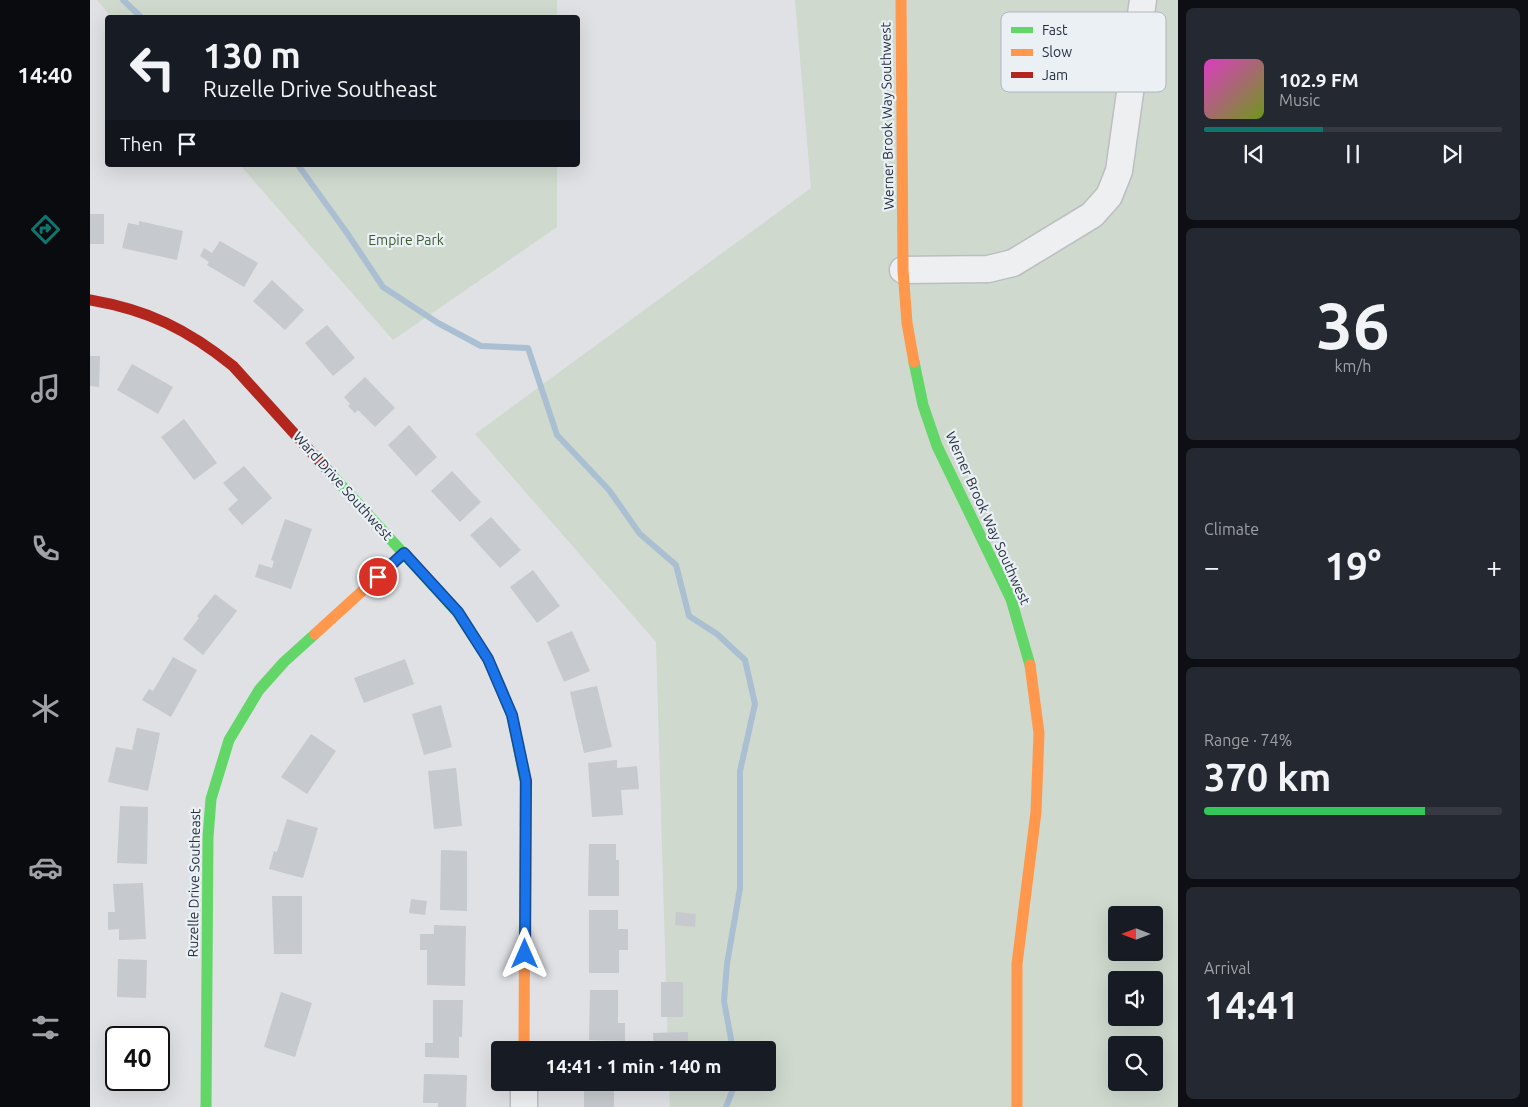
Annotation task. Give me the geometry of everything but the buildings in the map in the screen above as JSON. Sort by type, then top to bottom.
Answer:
[{"type":"street","name":"Werner Brook Way Southwest","points":[[901,0],[903,270],[907,323],[923,405],[938,446],[1011,599],[1029,660],[1039,732],[1036,812],[1018,964],[1017,1107]]},
{"type":"street","points":[[903,270],[988,269],[1013,263],[1092,215],[1109,196],[1119,171],[1130,92]]},
{"type":"street","name":"Ward Drive Southwest","points":[[90,300],[134,308],[175,324],[206,343],[233,366],[458,612],[488,659],[512,715],[526,781],[524,1041]]},
{"type":"street","name":"Ruzelle Drive Southeast","points":[[206,1107],[208,837],[211,799],[229,740],[259,690],[284,662],[404,553]]},
{"type":"street","points":[[524,1091],[524,1107]]},
{"type":"green space","points":[[97,0],[557,0],[557,15],[110,15]]},
{"type":"green space","points":[[795,0],[1178,0],[1178,1107],[670,1107],[669,1091],[776,1091],[776,1041],[668,1041],[656,642],[475,434],[811,188]]},
{"type":"green space","name":"Empire Park","points":[[242,167],[557,167],[557,227],[393,340]]},
{"type":"waterway","points":[[123,0],[139,15]]},
{"type":"waterway","points":[[299,167],[383,287],[438,323],[481,346],[528,348],[557,435],[609,490],[640,534],[676,565],[689,616],[717,634],[745,660],[755,704],[740,771],[740,888],[727,964],[724,1001],[731,1041]]},
{"type":"waterway","points":[[726,1107],[732,1091]]},
{"type":"traffic: fast","points":[[914,362],[923,405],[937,446],[1011,599],[1030,665]]},
{"type":"traffic: fast","points":[[331,474],[457,612],[488,659],[512,715],[525,781],[525,825]]},
{"type":"traffic: fast","points":[[206,1107],[208,837],[211,799],[229,740],[259,690],[284,662],[315,634]]},
{"type":"traffic: slow","points":[[901,0],[903,270],[907,323],[914,362]]},
{"type":"traffic: slow","points":[[315,634],[404,553]]},
{"type":"traffic: slow","points":[[1017,1107],[1017,964],[1036,812],[1039,733],[1030,665]]},
{"type":"traffic: slow","points":[[524,1041],[525,825]]},
{"type":"traffic: jam","points":[[90,300],[130,309],[166,323],[183,331],[216,353],[233,366],[331,474]]},
{"type":"route","points":[[378,577],[404,553],[458,612],[488,659],[512,715],[526,781],[525,954]]}]
